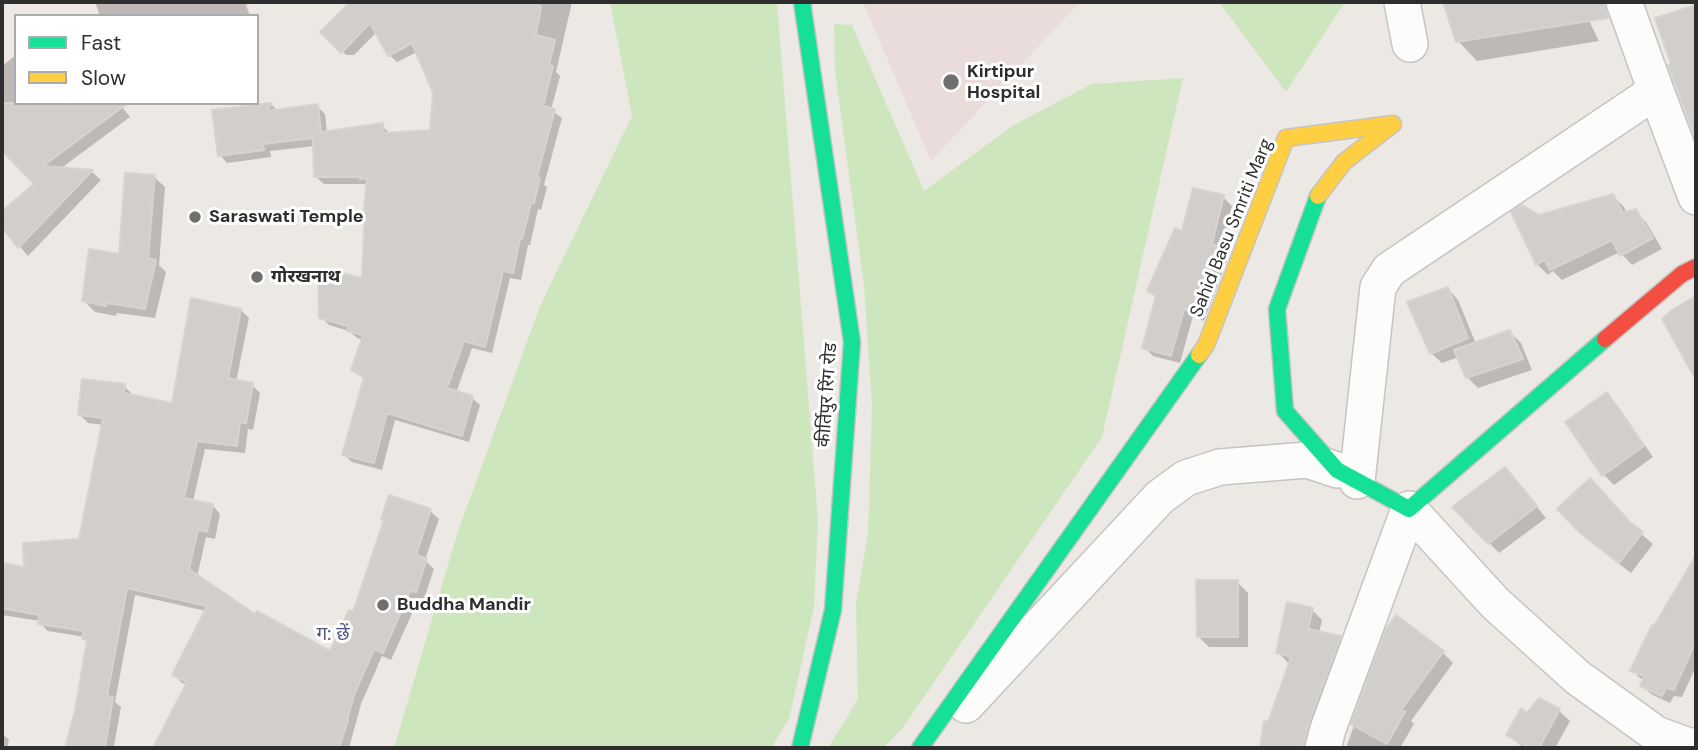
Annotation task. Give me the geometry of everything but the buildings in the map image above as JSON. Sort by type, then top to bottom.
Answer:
[{"type":"street","name":"कीर्तिपुर रिंग रोड","points":[[800,748],[834,610],[852,342],[802,2]]},
{"type":"street","points":[[1402,2],[1410,44]]},
{"type":"street","points":[[1625,2],[1696,197]]},
{"type":"street","points":[[926,748],[1160,498],[1186,478],[1220,467],[1307,460],[1347,476],[1378,287],[1389,270],[1656,91]]},
{"type":"street","name":"Sahid Basu Smriti Marg","points":[[920,748],[1206,345],[1286,138],[1393,124],[1344,162],[1316,199],[1277,309],[1285,411],[1347,476],[1409,509]]},
{"type":"street","points":[[1323,748],[1409,509],[1658,293],[1682,274],[1696,267]]},
{"type":"street","points":[[1409,509],[1495,603],[1577,677],[1656,734],[1696,746]]},
{"type":"shaded area","name":"Kirtipur Hospital","points":[[863,2],[1080,2],[931,161]]},
{"type":"green space","points":[[610,2],[777,2],[818,521],[814,607],[789,719],[771,748],[394,748],[458,531],[541,304],[632,116]]},
{"type":"green space","points":[[1219,2],[1345,2],[1286,92]]},
{"type":"green space","points":[[834,24],[852,25],[924,191],[1012,126],[1092,84],[1183,78],[1102,437],[902,729],[883,748],[828,748],[858,699],[856,604],[868,533],[872,407],[864,286],[835,71]]},
{"type":"traffic: fast","points":[[800,748],[833,610],[852,342],[802,2]]},
{"type":"traffic: fast","points":[[1318,196],[1277,309],[1285,411],[1337,470],[1409,509],[1605,339]]},
{"type":"traffic: fast","points":[[920,748],[1199,355]]},
{"type":"traffic: slow","points":[[1199,355],[1206,345],[1286,138],[1393,124],[1344,162],[1318,196]]},
{"type":"traffic: jam","points":[[1605,339],[1682,274],[1696,267]]},
{"type":"place","name":"Kirtipur Hospital","points":[[951,82]]},
{"type":"place","name":"Saraswati Temple","points":[[195,217]]},
{"type":"place","name":"गोरखनाथ","points":[[257,277]]},
{"type":"place","name":"Buddha Mandir","points":[[383,605]]},
{"type":"district","name":"ग: छें","points":[[333,635]]}]
